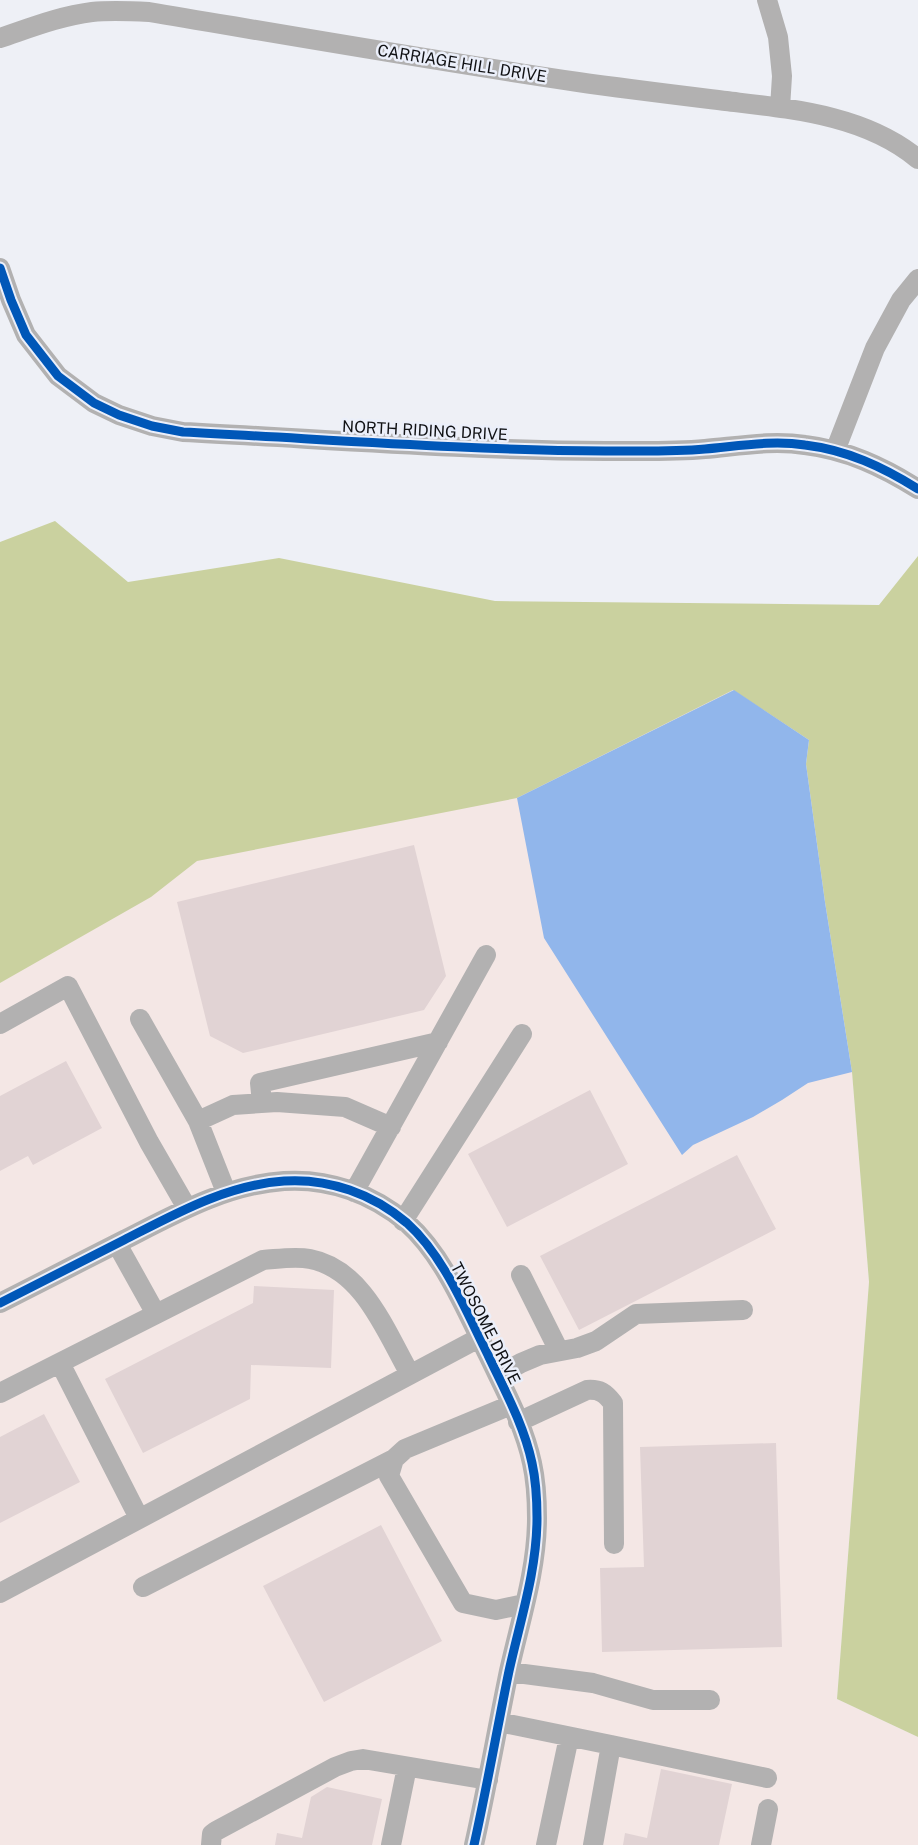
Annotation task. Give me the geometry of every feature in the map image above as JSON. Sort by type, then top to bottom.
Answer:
[{"type":"street","points":[[767,0],[778,37],[782,75],[780,108]]},
{"type":"street","name":"CARRIAGE HILL DRIVE","points":[[0,38],[66,16],[92,12],[149,12],[578,82],[780,108],[836,119],[870,130],[902,146],[918,159]]},
{"type":"street","name":"NORTH RIDING DRIVE","points":[[0,268],[26,335],[58,376],[94,403],[119,415],[152,426],[183,432],[497,449],[678,450],[771,442],[805,445],[867,461],[918,489]]},
{"type":"street","points":[[835,451],[875,348],[901,300],[918,279]]},
{"type":"street","points":[[354,1192],[486,955]]},
{"type":"street","points":[[0,1024],[68,986],[149,1142],[187,1208]]},
{"type":"street","points":[[140,1019],[198,1121],[226,1192]]},
{"type":"street","points":[[403,1221],[522,1034]]},
{"type":"street","points":[[262,1103],[260,1083],[438,1042]]},
{"type":"street","points":[[198,1121],[233,1105],[277,1102],[345,1107],[391,1127]]},
{"type":"street","name":"TWOSOME DRIVE","points":[[0,1303],[187,1208],[226,1192],[274,1182],[312,1181],[339,1186],[354,1192],[387,1208],[403,1221],[426,1246],[443,1269],[498,1376],[532,1461],[536,1491],[537,1521],[534,1553],[474,1845]]},
{"type":"street","points":[[117,1244],[156,1314]]},
{"type":"street","points":[[0,1393],[263,1260],[309,1259],[333,1266],[352,1280],[367,1299],[410,1374]]},
{"type":"street","points":[[521,1275],[559,1351]]},
{"type":"street","points":[[498,1376],[540,1355],[577,1348],[596,1341],[636,1314],[743,1310]]},
{"type":"street","points":[[0,1593],[479,1338]]},
{"type":"street","points":[[60,1363],[139,1518]]},
{"type":"street","points":[[144,1587],[394,1459],[405,1449],[587,1390],[597,1390],[606,1394],[613,1403],[614,1544]]},
{"type":"street","points":[[394,1459],[388,1476],[463,1603],[496,1610],[524,1604]]},
{"type":"street","points":[[509,1672],[593,1683],[653,1700],[710,1700]]},
{"type":"street","points":[[500,1722],[767,1778]]},
{"type":"street","points":[[546,1845],[569,1737]]},
{"type":"street","points":[[593,1845],[611,1745]]},
{"type":"street","points":[[211,1845],[212,1834],[216,1831],[335,1767],[351,1761],[363,1760],[488,1780]]},
{"type":"street","points":[[391,1845],[407,1767]]},
{"type":"street","points":[[761,1845],[768,1809]]},
{"type":"shaded area","points":[[0,578],[778,662],[852,1072],[869,1282],[837,1699],[918,1737],[918,1845],[0,1845]]},
{"type":"green space","points":[[55,521],[128,582],[279,558],[495,601],[879,605],[918,556],[918,1737],[837,1699],[869,1282],[852,1072],[806,764],[809,740],[733,690],[517,798],[197,861],[151,897],[0,983],[0,542]]},
{"type":"water","points":[[734,690],[809,740],[806,764],[852,1072],[808,1083],[753,1117],[693,1145],[682,1155],[544,938],[517,798]]},
{"type":"building","points":[[414,845],[446,976],[424,1010],[243,1053],[210,1036],[177,902]]},
{"type":"building","points":[[66,1061],[102,1128],[33,1165],[28,1156],[0,1171],[0,1096]]},
{"type":"building","points":[[590,1090],[628,1164],[507,1227],[468,1154]]},
{"type":"building","points":[[737,1155],[776,1229],[579,1330],[540,1256]]},
{"type":"building","points":[[254,1286],[334,1290],[331,1368],[251,1365],[250,1399],[143,1453],[105,1379],[253,1303]]},
{"type":"building","points":[[44,1414],[80,1482],[0,1523],[0,1437]]},
{"type":"building","points":[[776,1443],[782,1647],[602,1652],[600,1568],[644,1567],[640,1447]]},
{"type":"building","points":[[381,1525],[442,1641],[324,1702],[263,1586]]},
{"type":"building","points":[[661,1769],[732,1784],[719,1845],[623,1845],[625,1833],[647,1838]]},
{"type":"building","points":[[327,1787],[382,1799],[372,1845],[275,1845],[277,1833],[302,1838],[311,1797]]},
{"type":"cycle path","points":[[0,268],[26,335],[58,376],[94,403],[119,415],[152,426],[183,432],[552,450],[668,451],[755,444],[793,444],[820,447],[850,455],[918,489]]},
{"type":"cycle path","points":[[0,1303],[201,1202],[242,1188],[263,1184],[284,1181],[317,1182],[350,1190],[394,1213],[420,1236],[453,1285],[513,1408],[528,1449],[536,1490],[536,1537],[531,1576],[509,1671],[474,1845]]}]
